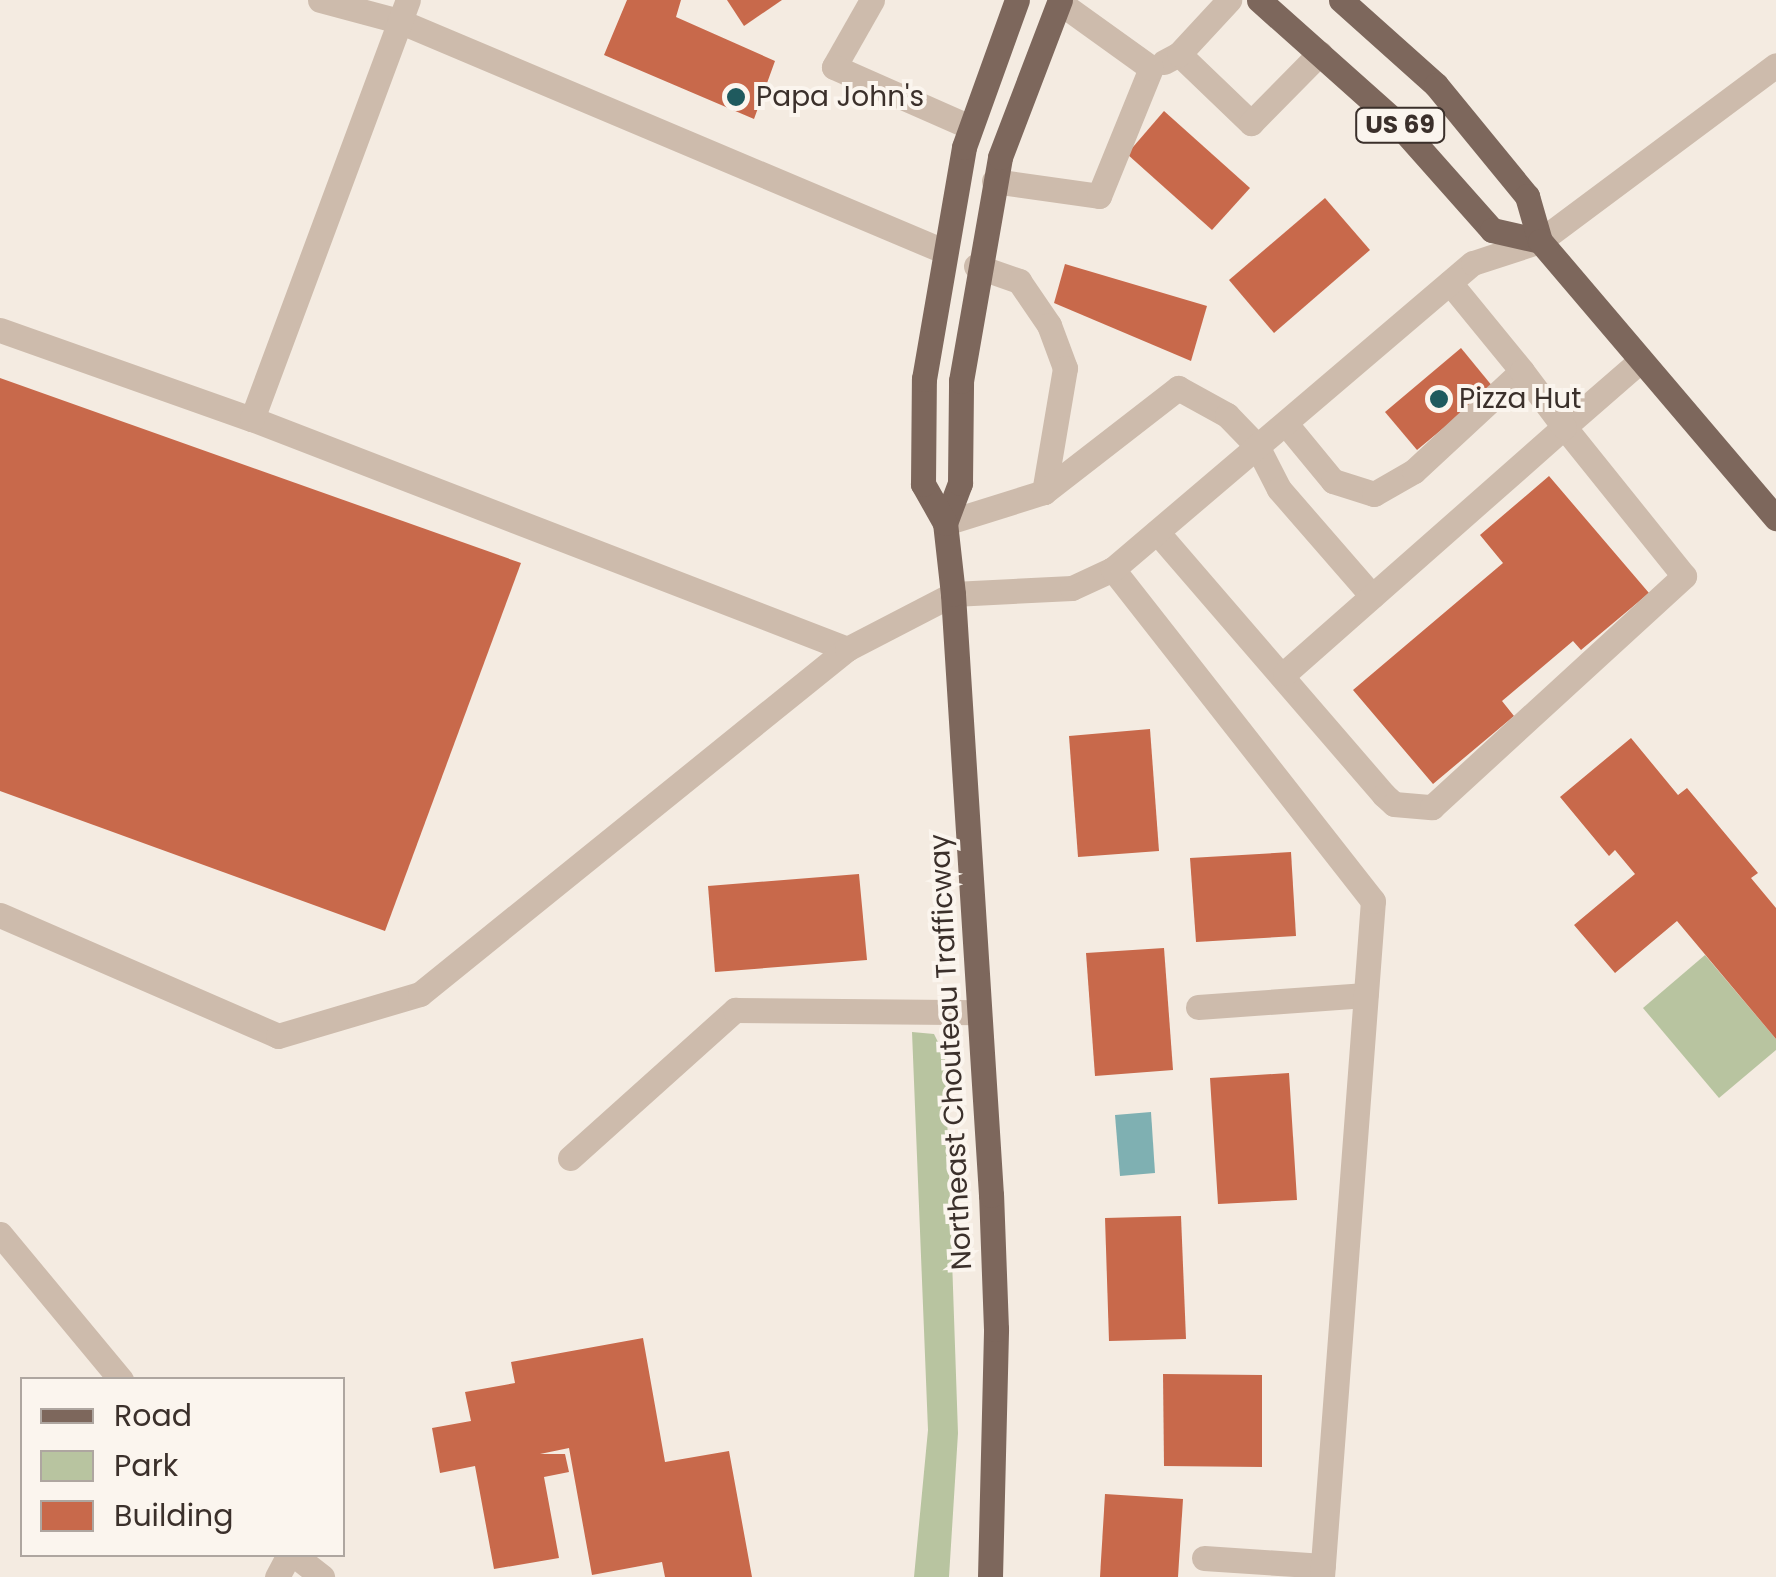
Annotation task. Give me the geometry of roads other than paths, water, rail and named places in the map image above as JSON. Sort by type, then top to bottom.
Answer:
[{"type":"main road","name":"Northeast Chouteau Trafficway","points":[[990,1577],[996,1329],[979,1012],[953,594],[945,524],[923,484],[924,379],[942,250],[970,127],[1016,0]]},
{"type":"main road","name":"US 69","points":[[1259,0],[1398,122],[1492,230],[1540,241]]},
{"type":"main road","name":"US 69","points":[[1341,0],[1436,85],[1528,196],[1540,241],[1776,518]]},
{"type":"main road","name":"Northeast Chouteau Trafficway","points":[[945,524],[960,483],[961,382],[976,266],[994,182],[1020,91],[1060,1]]},
{"type":"street","points":[[320,0],[403,11],[942,250]]},
{"type":"street","points":[[872,0],[834,67],[970,127]]},
{"type":"street","points":[[994,182],[1099,196],[1151,68],[1179,54],[1229,0]]},
{"type":"street","points":[[1060,1],[1151,68]]},
{"type":"street","points":[[252,419],[403,11]]},
{"type":"street","points":[[1179,54],[1251,123],[1320,53]]},
{"type":"street","points":[[0,916],[278,1036],[420,994],[847,649],[953,594],[1072,588],[1113,569],[1473,262],[1540,241],[1776,65]]},
{"type":"street","points":[[976,266],[1019,282],[1049,325],[1065,368],[1044,492]]},
{"type":"street","points":[[1157,532],[1285,673],[1394,804],[1432,807],[1684,576],[1450,283]]},
{"type":"street","points":[[0,330],[252,419],[847,649]]},
{"type":"street","points":[[1285,673],[1641,360]]},
{"type":"street","points":[[1286,424],[1333,481],[1374,494],[1414,471],[1522,371]]},
{"type":"street","points":[[945,524],[1044,492],[1178,388],[1227,415],[1258,446],[1279,489],[1372,596]]},
{"type":"street","points":[[1113,569],[1373,901],[1322,1571],[1204,1558]]},
{"type":"street","points":[[1198,1007],[1366,996]]},
{"type":"street","points":[[570,1158],[736,1010],[979,1012]]},
{"type":"street","points":[[0,1234],[119,1377]]},
{"type":"street","points":[[295,1557],[322,1577]]},
{"type":"water","points":[[1151,1112],[1155,1173],[1120,1176],[1115,1115]]},
{"type":"place","name":"Papa John's","points":[[736,97]]},
{"type":"place","name":"Pizza Hut","points":[[1439,399]]}]
